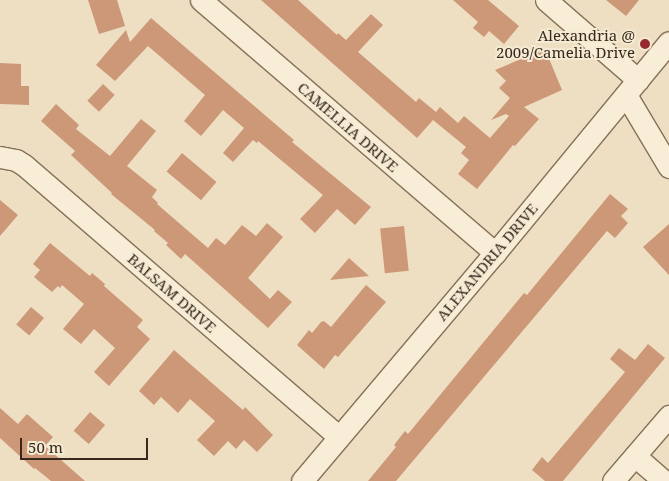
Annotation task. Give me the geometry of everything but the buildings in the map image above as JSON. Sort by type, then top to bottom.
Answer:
[{"type":"street","name":"CAMELLIA DRIVE","points":[[201,0],[495,253]]},
{"type":"street","points":[[546,0],[632,87],[669,167]]},
{"type":"street","name":"ALEXANDRIA DRIVE","points":[[302,481],[495,253],[669,42]]},
{"type":"street","name":"BALSAM DRIVE","points":[[0,157],[6,157],[24,165],[339,437]]},
{"type":"street","points":[[614,481],[669,416]]},
{"type":"street","points":[[635,456],[664,481]]},
{"type":"place","name":"Alexandria @ 2009/Camelia Drive","points":[[645,44]]}]
